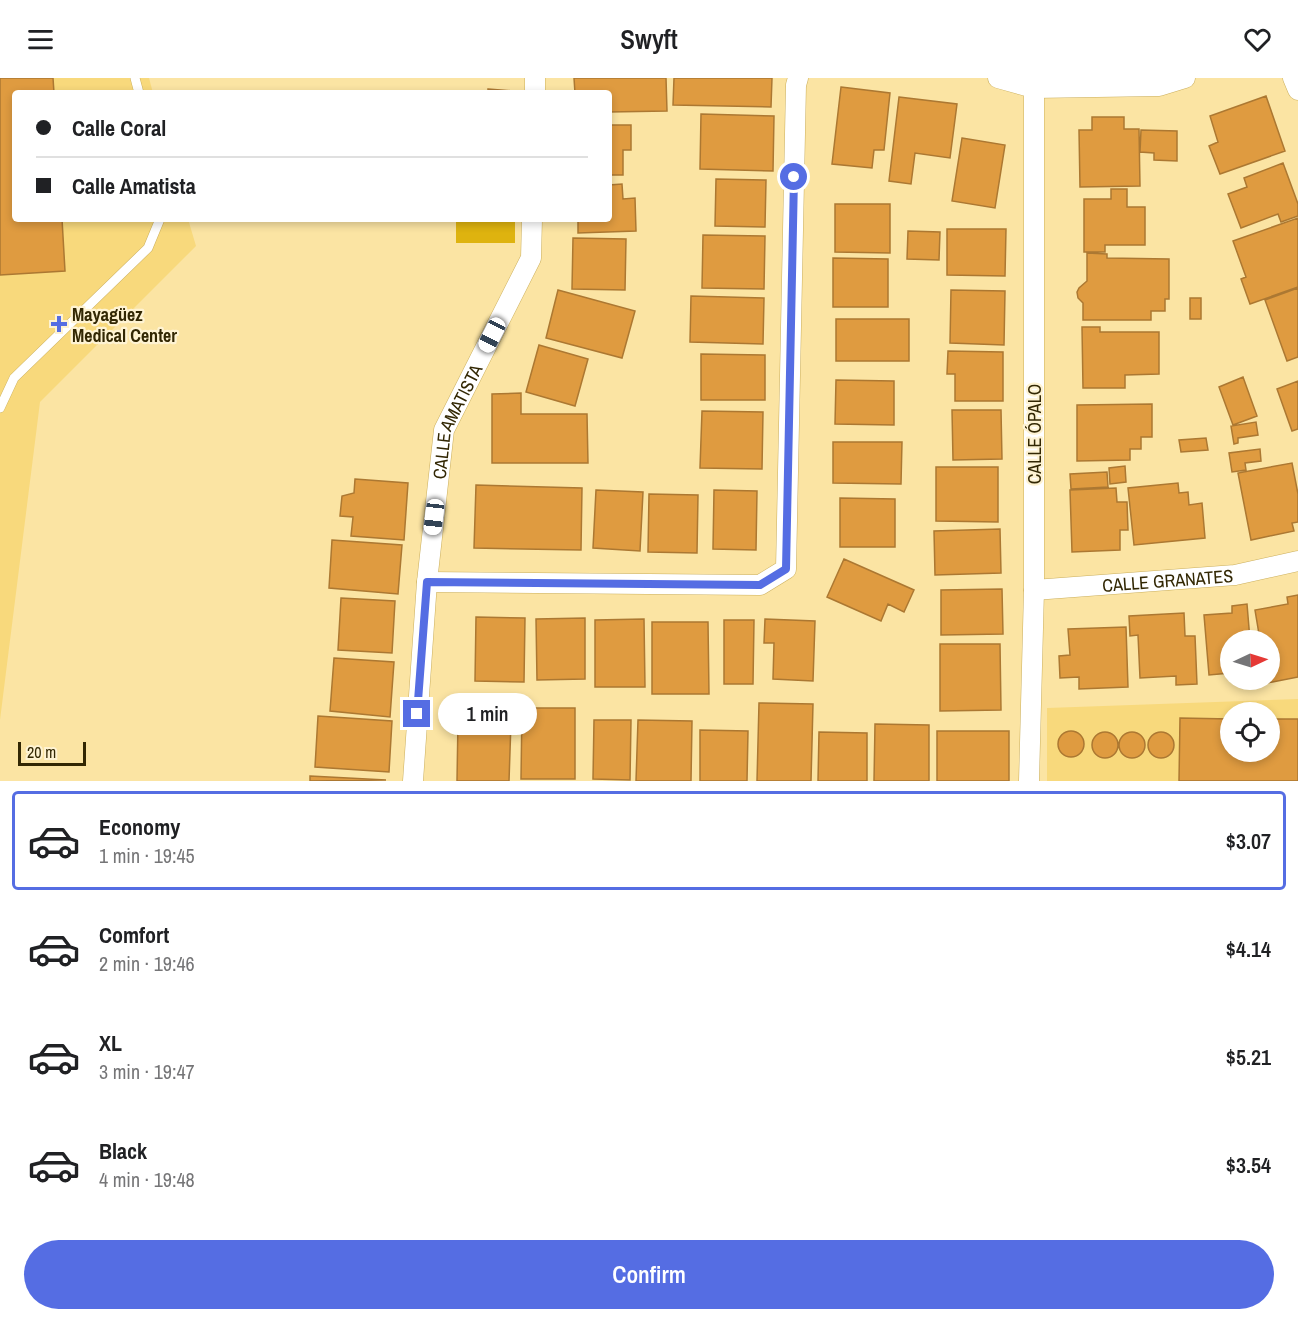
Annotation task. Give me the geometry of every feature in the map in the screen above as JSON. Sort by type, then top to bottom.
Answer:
[{"type":"street","points":[[427,582],[760,585],[786,569],[798,78]]},
{"type":"street","points":[[998,78],[1034,88],[1160,86],[1185,78]]},
{"type":"street","points":[[1293,78],[1298,90]]},
{"type":"street","name":"CALLE ÓPALO","points":[[1029,781],[1034,590],[1034,88]]},
{"type":"street","name":"CALLE AMATISTA","points":[[413,781],[427,582],[444,430],[531,258],[532,222]]},
{"type":"street","name":"CALLE GRANATES","points":[[1034,590],[1235,575],[1298,561]]},
{"type":"lane","points":[[0,408],[14,378],[148,248],[159,222]]},
{"type":"shaded area","name":"Mayagüez Medical Center","points":[[0,78],[149,78],[152,90],[12,90],[12,222],[189,222],[196,246],[40,402],[0,720]]},
{"type":"shaded area","points":[[456,222],[515,222],[515,243],[456,243]]},
{"type":"shaded area","points":[[1298,699],[1298,781],[1047,781],[1047,708]]},
{"type":"building","points":[[0,78],[53,78],[54,90],[12,90],[12,222],[62,222],[65,271],[0,275]]},
{"type":"building","points":[[574,78],[666,78],[667,111],[612,112],[612,90],[575,90]]},
{"type":"building","points":[[674,78],[772,78],[771,107],[673,105]]},
{"type":"building","points":[[841,87],[890,93],[884,150],[874,150],[872,168],[832,164]]},
{"type":"building","points":[[1266,96],[1285,151],[1220,174],[1209,146],[1218,142],[1210,116]]},
{"type":"building","points":[[899,97],[957,104],[950,158],[915,153],[911,184],[889,181]]},
{"type":"building","points":[[701,114],[774,116],[773,171],[700,169]]},
{"type":"building","points":[[1092,117],[1124,117],[1124,129],[1139,129],[1140,186],[1080,187],[1079,130],[1092,130]]},
{"type":"building","points":[[612,125],[631,125],[631,150],[623,150],[623,175],[612,175]]},
{"type":"building","points":[[1141,130],[1177,131],[1177,161],[1154,160],[1154,153],[1140,152]]},
{"type":"building","points":[[962,138],[1005,145],[995,208],[952,201]]},
{"type":"building","points":[[1283,163],[1298,204],[1298,216],[1281,222],[1278,214],[1241,228],[1228,194],[1247,187],[1244,178]]},
{"type":"building","points":[[716,179],[766,180],[765,227],[715,226]]},
{"type":"building","points":[[622,184],[623,199],[635,198],[636,231],[578,233],[578,222],[612,222],[612,185]]},
{"type":"building","points":[[1111,189],[1127,189],[1127,207],[1145,207],[1145,245],[1105,245],[1105,252],[1084,252],[1084,199],[1111,199]]},
{"type":"building","points":[[835,204],[890,204],[890,253],[835,252]]},
{"type":"building","points":[[1298,218],[1298,287],[1250,304],[1241,279],[1246,277],[1233,241]]},
{"type":"building","points":[[947,229],[1006,229],[1005,276],[947,275]]},
{"type":"building","points":[[908,231],[940,232],[939,260],[907,259]]},
{"type":"building","points":[[703,235],[765,236],[764,289],[702,288]]},
{"type":"building","points":[[573,238],[626,239],[625,290],[572,289]]},
{"type":"building","points":[[1087,253],[1107,254],[1107,258],[1169,259],[1169,299],[1165,299],[1165,311],[1151,311],[1151,320],[1083,320],[1083,303],[1078,298],[1077,292],[1087,281]]},
{"type":"building","points":[[833,258],[888,259],[888,307],[833,307]]},
{"type":"building","points":[[1298,288],[1298,357],[1287,361],[1265,300]]},
{"type":"building","points":[[558,290],[635,311],[622,358],[546,338]]},
{"type":"building","points":[[951,290],[1005,291],[1004,345],[950,343]]},
{"type":"building","points":[[691,296],[764,298],[763,344],[690,342]]},
{"type":"building","points":[[1190,298],[1201,298],[1201,319],[1190,319]]},
{"type":"building","points":[[836,319],[909,319],[909,361],[836,361]]},
{"type":"building","points":[[1082,327],[1100,327],[1100,332],[1159,332],[1159,374],[1125,375],[1125,388],[1083,388]]},
{"type":"building","points":[[539,345],[588,359],[575,406],[526,392]]},
{"type":"building","points":[[948,351],[1003,352],[1003,401],[955,401],[955,374],[947,374]]},
{"type":"building","points":[[701,354],[765,355],[765,400],[701,400]]},
{"type":"building","points":[[1243,377],[1257,416],[1233,425],[1219,387]]},
{"type":"building","points":[[836,380],[894,381],[894,425],[835,424]]},
{"type":"building","points":[[1298,381],[1298,429],[1292,431],[1277,389]]},
{"type":"building","points":[[521,393],[521,414],[587,414],[588,463],[492,463],[492,394]]},
{"type":"building","points":[[1152,404],[1152,437],[1141,437],[1141,449],[1130,449],[1130,460],[1077,461],[1077,405]]},
{"type":"building","points":[[952,410],[1001,410],[1002,459],[953,460]]},
{"type":"building","points":[[702,411],[763,412],[762,469],[700,468]]},
{"type":"building","points":[[1256,422],[1258,435],[1238,438],[1238,443],[1234,444],[1231,426]]},
{"type":"building","points":[[1206,438],[1208,450],[1181,452],[1179,440]]},
{"type":"building","points":[[833,442],[902,442],[901,484],[833,483]]},
{"type":"building","points":[[1260,449],[1261,461],[1245,463],[1246,470],[1232,472],[1229,453]]},
{"type":"building","points":[[1292,463],[1298,494],[1298,522],[1292,523],[1294,531],[1251,540],[1238,473]]},
{"type":"building","points":[[1125,466],[1126,482],[1110,484],[1109,468]]},
{"type":"building","points":[[936,467],[998,467],[998,522],[936,521]]},
{"type":"building","points":[[1107,472],[1108,487],[1071,489],[1070,474]]},
{"type":"building","points":[[355,479],[408,483],[404,540],[351,536],[353,517],[340,516],[342,496],[354,493]]},
{"type":"building","points":[[1178,483],[1179,493],[1188,492],[1189,505],[1202,503],[1205,538],[1134,545],[1128,488]]},
{"type":"building","points":[[476,485],[582,488],[581,550],[474,548]]},
{"type":"building","points":[[1116,488],[1117,502],[1127,502],[1128,530],[1120,530],[1120,550],[1072,552],[1070,490]]},
{"type":"building","points":[[596,490],[643,492],[640,551],[593,548]]},
{"type":"building","points":[[714,490],[757,491],[756,550],[713,549]]},
{"type":"building","points":[[649,494],[698,495],[697,553],[648,552]]},
{"type":"building","points":[[840,498],[895,499],[895,547],[840,547]]},
{"type":"building","points":[[1000,529],[1001,573],[935,575],[934,531]]},
{"type":"building","points":[[332,540],[402,545],[398,594],[329,588]]},
{"type":"building","points":[[844,559],[914,590],[904,612],[888,604],[881,621],[827,597]]},
{"type":"building","points":[[1002,589],[1003,634],[941,635],[941,590]]},
{"type":"building","points":[[1298,595],[1298,677],[1280,680],[1280,630],[1258,630],[1255,610],[1288,604],[1287,597]]},
{"type":"building","points":[[341,598],[395,601],[392,653],[338,650]]},
{"type":"building","points":[[1247,604],[1249,630],[1220,630],[1220,674],[1209,675],[1204,615],[1232,613],[1232,606]]},
{"type":"building","points":[[1184,613],[1185,636],[1195,636],[1197,684],[1176,685],[1176,676],[1140,678],[1138,635],[1130,636],[1129,616]]},
{"type":"building","points":[[476,617],[525,618],[524,682],[475,681]]},
{"type":"building","points":[[585,618],[585,679],[537,680],[536,619]]},
{"type":"building","points":[[644,619],[645,687],[595,687],[595,620]]},
{"type":"building","points":[[765,619],[815,621],[813,681],[773,679],[774,643],[764,643]]},
{"type":"building","points":[[724,620],[754,620],[753,684],[724,684]]},
{"type":"building","points":[[652,622],[708,622],[709,694],[652,694]]},
{"type":"building","points":[[1126,627],[1128,687],[1079,689],[1079,677],[1060,678],[1059,656],[1070,655],[1068,629]]},
{"type":"building","points":[[940,644],[1000,644],[1001,710],[940,711]]},
{"type":"building","points":[[334,658],[394,662],[390,717],[330,711]]},
{"type":"building","points":[[759,703],[813,704],[811,781],[757,781]]},
{"type":"building","points":[[522,708],[575,708],[575,779],[521,779]]},
{"type":"building","points":[[318,716],[392,721],[389,772],[315,767]]},
{"type":"building","points":[[1180,718],[1220,719],[1220,762],[1280,762],[1280,719],[1298,719],[1298,781],[1179,781]]},
{"type":"building","points":[[594,720],[631,720],[630,780],[593,779]]},
{"type":"building","points":[[638,720],[692,721],[691,781],[636,781]]},
{"type":"building","points":[[458,721],[511,722],[509,781],[457,781]]},
{"type":"building","points":[[875,724],[929,725],[929,781],[874,781]]},
{"type":"building","points":[[700,730],[748,731],[747,781],[700,781]]},
{"type":"building","points":[[937,731],[1009,731],[1009,781],[937,781]]},
{"type":"building","points":[[1071,731],[1080,735],[1084,744],[1080,753],[1071,757],[1062,753],[1058,744],[1062,735]]},
{"type":"building","points":[[819,732],[867,733],[867,781],[818,781]]},
{"type":"building","points":[[1105,732],[1114,736],[1118,745],[1114,754],[1105,758],[1096,754],[1092,745],[1096,736]]},
{"type":"building","points":[[1132,732],[1141,736],[1145,745],[1141,754],[1132,758],[1123,754],[1119,745],[1123,736]]},
{"type":"building","points":[[1161,732],[1170,736],[1174,745],[1170,754],[1161,758],[1152,754],[1148,745],[1152,736]]},
{"type":"building","points":[[310,776],[386,780],[310,781]]},
{"type":"place","name":"Mayagüez Medical Center","points":[[59,324]]},
{"type":"route","points":[[417,714],[427,582],[760,585],[786,569],[794,177]]}]
